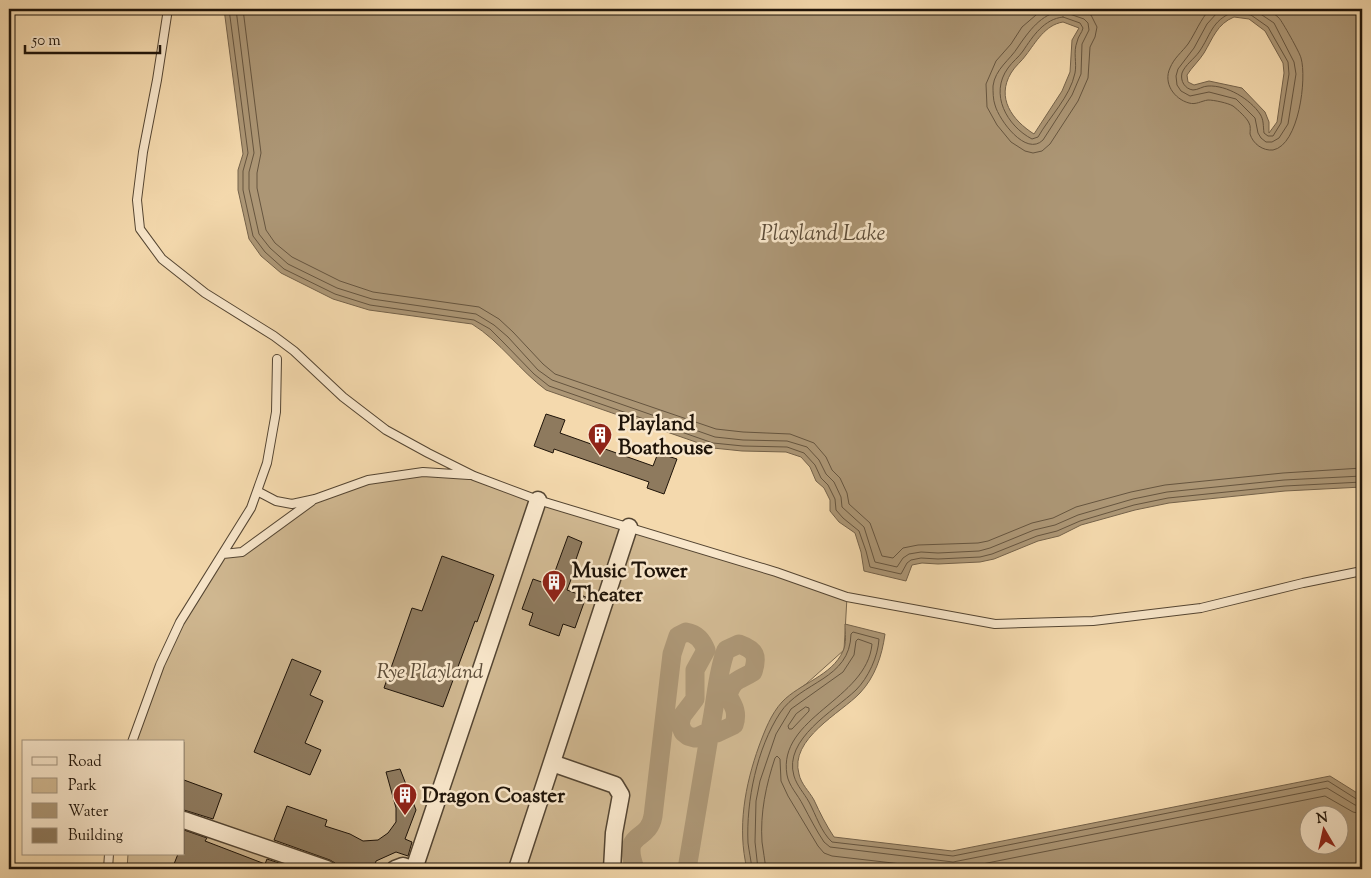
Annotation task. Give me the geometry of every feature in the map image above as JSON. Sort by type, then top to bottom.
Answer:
[{"type":"street","points":[[396,869],[403,866],[413,869],[538,500]]},
{"type":"street","points":[[517,869],[629,528]]},
{"type":"street","points":[[552,763],[615,785],[621,795],[614,833],[612,869]]},
{"type":"street","points":[[185,820],[327,869]]},
{"type":"lane","points":[[168,9],[157,80],[142,152],[137,200],[140,230],[162,259],[205,293],[274,336],[294,351],[343,397],[386,430],[474,476],[538,500],[776,572],[847,597],[995,624],[1093,621],[1201,608],[1303,583],[1362,571]]},
{"type":"lane","points":[[133,740],[160,665],[180,622],[251,508],[267,463],[276,412],[278,359]]},
{"type":"lane","points":[[257,492],[276,501],[292,504],[315,499],[368,480],[424,472],[474,476]]},
{"type":"lane","points":[[223,554],[242,552],[315,499]]},
{"type":"lane","points":[[108,869],[109,856]]},
{"type":"green space","name":"Rye Playland","points":[[423,472],[474,476],[847,597],[844,650],[806,684],[783,701],[748,869],[127,869],[128,856],[185,856],[185,740],[133,740],[180,622],[223,554],[242,552],[315,499],[341,489]]},
{"type":"water","name":"Playland Lake","points":[[224,9],[1362,9],[1362,487],[1285,491],[1169,503],[1135,510],[1081,525],[1059,536],[1038,541],[994,559],[980,562],[922,563],[912,565],[906,581],[864,571],[855,533],[839,522],[830,511],[830,500],[824,488],[816,481],[810,467],[801,457],[786,452],[713,448],[546,390],[492,339],[472,324],[369,310],[333,299],[281,273],[261,256],[249,239],[238,190],[238,170],[243,154]],"holes":[[[1234,17],[1249,19],[1265,31],[1283,63],[1284,73],[1277,122],[1269,133],[1269,122],[1265,112],[1242,88],[1209,81],[1194,85],[1188,82],[1187,75],[1202,56],[1216,32],[1223,23]],[[1063,22],[1079,28],[1072,40],[1070,72],[1062,91],[1034,134],[1019,122],[1009,108],[1005,91],[1007,82],[1013,70],[1046,30]]]},
{"type":"water","points":[[845,624],[885,634],[880,658],[870,680],[852,701],[809,738],[802,749],[798,761],[801,781],[814,800],[834,837],[952,851],[1330,776],[1362,796],[1362,869],[747,869],[743,838],[746,791],[754,761],[771,717],[789,695],[824,673],[838,660],[843,651],[846,638]]},
{"type":"building","name":"Playland Boathouse","points":[[546,414],[565,420],[560,433],[653,466],[658,453],[677,459],[664,494],[647,488],[649,482],[554,449],[553,453],[534,446]]},
{"type":"building","name":"Music Tower Theater","points":[[568,536],[582,542],[567,590],[586,597],[575,628],[563,624],[559,636],[529,625],[533,613],[522,609],[533,579],[550,585]]},
{"type":"building","points":[[442,556],[494,575],[443,707],[384,688],[412,608],[422,611]]},
{"type":"building","points":[[292,659],[321,671],[310,695],[323,701],[305,743],[321,750],[310,775],[254,752]]},
{"type":"building","points":[[400,769],[416,810],[405,839],[412,842],[408,856],[396,852],[376,861],[374,869],[337,869],[335,863],[330,860],[274,840],[287,806],[327,820],[325,826],[350,834],[363,841],[378,840],[388,833],[396,822],[396,808],[386,772]]},
{"type":"building","points":[[185,780],[222,794],[213,819],[185,810]]},
{"type":"building","points":[[185,830],[207,838],[205,841],[265,864],[267,859],[297,869],[172,869],[177,856],[185,856]]},
{"type":"waterway","points":[[635,869],[631,848],[633,842],[650,825],[653,816],[672,654],[678,636],[686,632],[699,638],[706,650],[695,670],[695,699],[682,716],[680,724],[683,732],[688,736],[695,738],[706,733],[717,733],[734,725],[734,706],[728,696],[734,683],[753,672],[755,658],[752,651],[739,644],[726,650],[723,659],[719,678],[713,716],[711,725],[708,743],[687,869]]},
{"type":"place","name":"Playland Boathouse","points":[[600,456]]},
{"type":"place","name":"Music Tower Theater","points":[[554,603]]},
{"type":"place","name":"Dragon Coaster","points":[[405,816]]}]
